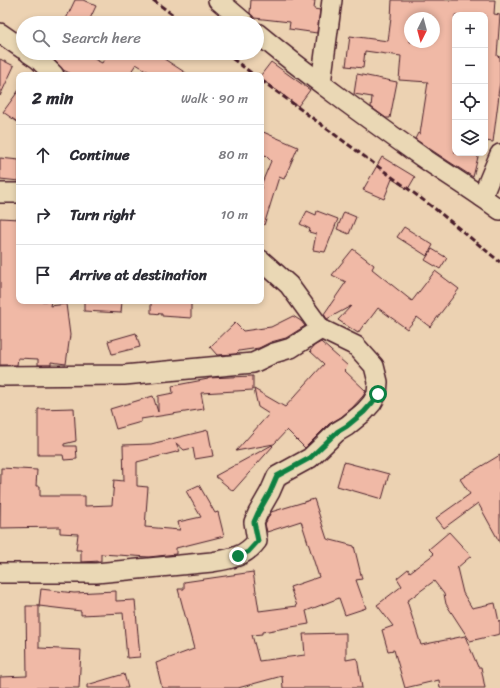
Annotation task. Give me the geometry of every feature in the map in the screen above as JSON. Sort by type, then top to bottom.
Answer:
[{"type":"street","points":[[218,0],[237,16]]},
{"type":"street","points":[[320,83],[332,0]]},
{"type":"street","points":[[0,33],[16,43]]},
{"type":"street","points":[[264,39],[320,83],[424,158],[500,210]]},
{"type":"street","points":[[39,60],[51,72]]},
{"type":"street","points":[[482,197],[500,154]]},
{"type":"street","points":[[0,193],[16,193]]},
{"type":"street","points":[[0,573],[96,573],[224,560],[248,552],[258,541],[254,522],[277,476],[310,458],[337,432],[364,412],[378,394],[378,382],[374,366],[356,346],[321,329],[289,285],[264,263]]},
{"type":"street","points":[[0,376],[124,375],[253,363],[274,353],[291,348],[321,329]]},
{"type":"building","points":[[75,0],[83,0],[96,6],[91,16],[67,16]]},
{"type":"building","points":[[251,0],[315,0],[314,9],[320,10],[317,33],[289,29],[290,22],[264,19],[264,16],[252,16],[250,13]]},
{"type":"building","points":[[392,0],[495,0],[494,14],[500,15],[497,56],[500,57],[500,82],[493,142],[488,141],[488,12],[452,12],[452,156],[478,156],[473,177],[415,139],[418,133],[420,134],[428,82],[399,80],[401,56],[365,51],[363,68],[346,66],[350,36],[388,41]]},
{"type":"building","points":[[0,59],[14,66],[0,96]]},
{"type":"building","points":[[54,60],[96,60],[102,63],[104,60],[166,60],[184,72],[149,72],[136,64],[131,72],[67,72],[63,70]]},
{"type":"building","points":[[271,62],[310,90],[298,106],[264,81],[263,72]]},
{"type":"building","points":[[357,74],[397,82],[390,118],[386,118],[371,107],[372,97],[354,94]]},
{"type":"building","points":[[16,94],[16,121],[3,112]]},
{"type":"building","points":[[264,132],[298,147],[284,179],[279,177],[264,225],[264,178],[271,161],[264,154]]},
{"type":"building","points":[[382,157],[415,177],[408,189],[392,179],[384,199],[363,190]]},
{"type":"building","points":[[0,158],[16,160],[16,181],[0,179]]},
{"type":"building","points":[[307,211],[316,215],[317,211],[338,219],[325,252],[313,250],[316,234],[309,232],[310,229],[300,224]]},
{"type":"building","points":[[344,212],[356,217],[349,234],[337,229]]},
{"type":"building","points":[[0,218],[16,219],[16,304],[50,304],[50,306],[66,304],[70,335],[66,364],[51,362],[51,365],[38,365],[38,359],[18,358],[17,365],[0,365]]},
{"type":"building","points":[[404,227],[433,245],[427,256],[397,237]]},
{"type":"building","points":[[353,249],[374,265],[372,269],[412,301],[435,271],[459,289],[430,327],[417,317],[407,329],[378,308],[358,333],[338,320],[351,306],[327,319],[324,314],[346,282],[332,275]]},
{"type":"building","points":[[432,249],[447,258],[440,269],[425,260]]},
{"type":"building","points":[[84,304],[122,304],[121,313],[84,311]]},
{"type":"building","points":[[151,304],[191,304],[191,318],[162,316],[162,314],[151,313]]},
{"type":"building","points":[[293,316],[301,321],[305,326],[286,338],[271,342],[259,348],[239,351],[236,354],[217,355],[210,347],[235,323],[243,331],[271,327]]},
{"type":"building","points":[[136,333],[140,347],[112,354],[108,341]]},
{"type":"building","points":[[321,342],[348,366],[344,370],[366,391],[363,396],[352,408],[329,424],[305,448],[287,430],[274,444],[236,451],[269,414],[258,407],[254,389],[285,407],[324,364],[310,351],[314,346]]},
{"type":"building","points":[[253,376],[253,390],[201,393],[204,409],[141,419],[141,422],[116,429],[110,409],[153,396],[158,412],[158,396],[173,393],[172,386],[208,378]]},
{"type":"building","points":[[74,408],[76,441],[64,444],[64,446],[76,446],[77,459],[64,460],[63,455],[38,455],[38,409]]},
{"type":"building","points":[[208,430],[213,456],[195,459],[193,448],[184,450],[176,443],[180,451],[137,462],[137,486],[148,487],[145,527],[180,530],[178,522],[201,517],[186,491],[199,485],[215,513],[218,512],[224,536],[176,548],[176,554],[149,557],[101,554],[101,561],[81,562],[81,550],[76,550],[78,534],[60,533],[60,527],[0,528],[1,468],[37,470],[36,486],[40,486],[40,496],[85,496],[85,506],[112,505],[114,480],[124,481],[123,445],[151,444]]},
{"type":"building","points":[[272,445],[273,446],[233,491],[215,476]]},
{"type":"building","points":[[500,455],[500,543],[478,503],[444,528],[436,518],[470,494],[460,479]]},
{"type":"building","points":[[344,462],[389,474],[382,499],[337,486]]},
{"type":"building","points":[[314,499],[327,539],[354,546],[362,579],[356,580],[366,608],[345,615],[339,598],[306,611],[309,624],[252,635],[259,661],[305,655],[303,634],[346,633],[346,660],[357,658],[362,688],[283,688],[282,676],[238,688],[162,688],[156,663],[194,649],[178,589],[184,589],[184,582],[253,572],[259,611],[297,606],[290,587],[319,577],[301,521],[267,532],[265,524],[271,512]]},
{"type":"building","points":[[449,532],[471,556],[457,568],[463,593],[472,608],[495,603],[499,622],[500,621],[500,634],[470,641],[446,604],[444,594],[434,581],[407,601],[421,645],[465,636],[478,667],[481,667],[485,688],[440,688],[439,680],[405,688],[394,650],[388,651],[382,630],[393,626],[377,605],[402,586],[397,578],[408,569],[410,572],[434,554],[429,549]]},
{"type":"building","points":[[41,589],[74,593],[116,591],[116,601],[135,600],[140,657],[127,658],[123,613],[81,615],[81,611],[39,606]]},
{"type":"building","points":[[26,606],[39,606],[39,648],[81,650],[79,688],[0,688],[0,677],[27,676]]},
{"type":"building","points":[[124,674],[128,688],[87,688],[87,685]]},
{"type":"railway","points":[[153,0],[175,16]]},
{"type":"railway","points":[[234,60],[250,72]]},
{"type":"railway","points":[[264,82],[434,208],[500,262]]},
{"type":"route","points":[[238,556],[248,552],[258,541],[254,522],[277,476],[310,458],[337,432],[364,412],[378,394]]}]
